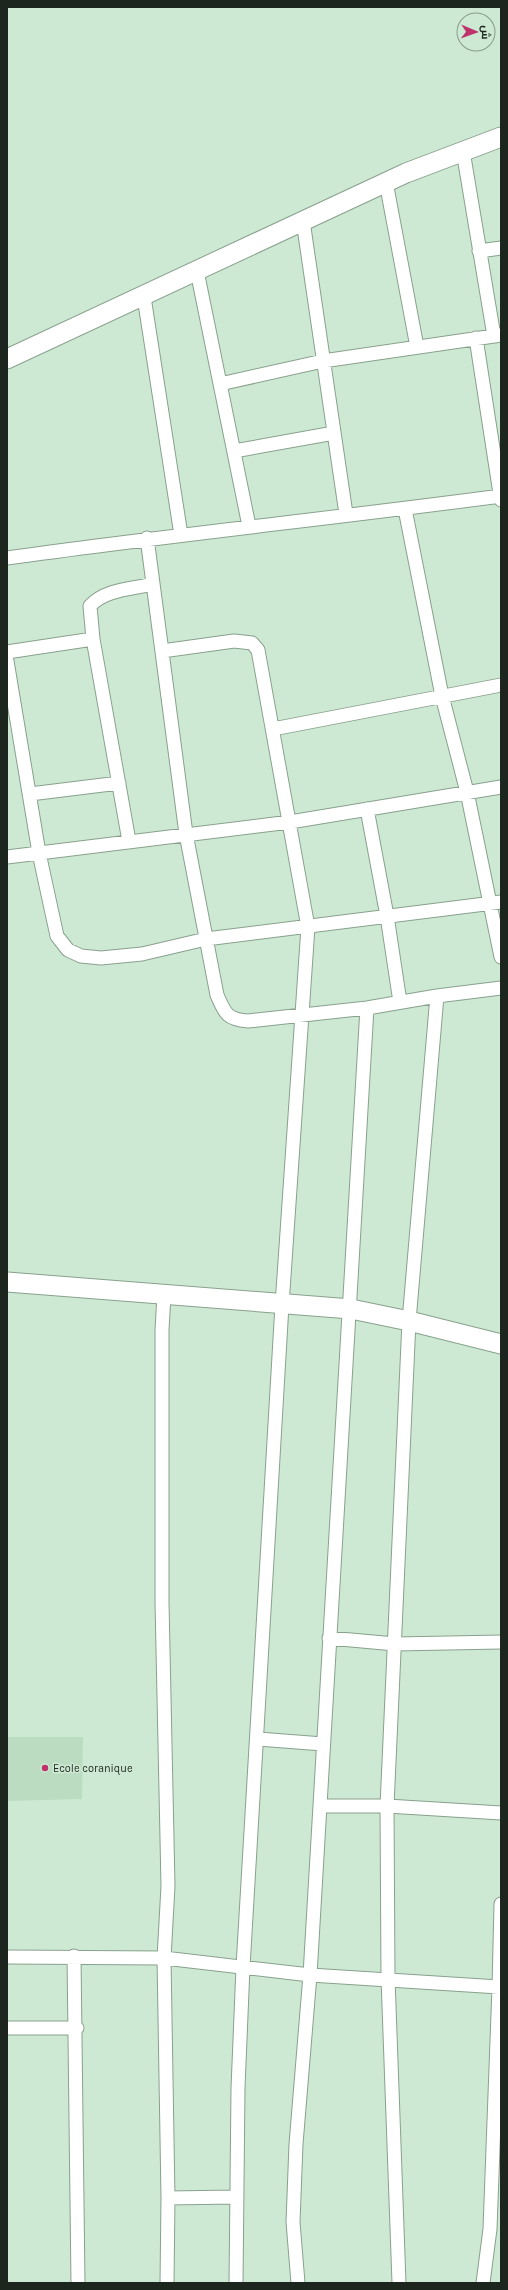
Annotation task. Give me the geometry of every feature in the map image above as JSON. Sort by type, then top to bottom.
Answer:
[{"type":"street","points":[[7,359],[144,297],[386,182],[501,137]]},
{"type":"street","points":[[220,384],[323,361],[497,335],[479,251],[463,151]]},
{"type":"street","points":[[386,182],[417,347]]},
{"type":"street","points":[[302,221],[346,514]]},
{"type":"street","points":[[479,251],[501,248]]},
{"type":"street","points":[[197,271],[249,526]]},
{"type":"street","points":[[144,297],[181,535]]},
{"type":"street","points":[[7,558],[147,538],[501,497],[476,338]]},
{"type":"street","points":[[234,451],[334,433]]},
{"type":"street","points":[[405,509],[442,696],[496,903],[501,957]]},
{"type":"street","points":[[147,538],[186,834],[217,994],[226,1013],[234,1020],[248,1021],[367,1008],[436,996],[501,988]]},
{"type":"street","points":[[129,841],[93,639],[90,606],[97,598],[153,584]]},
{"type":"street","points":[[7,652],[93,639]]},
{"type":"street","points":[[162,651],[234,641],[252,643],[258,650],[308,927],[282,1305],[258,1739],[243,1967],[235,2197],[236,2283]]},
{"type":"street","points":[[7,661],[40,853],[57,936],[68,950],[81,956],[100,958],[142,954],[206,939],[496,903]]},
{"type":"street","points":[[273,729],[501,685]]},
{"type":"street","points":[[30,794],[119,783]]},
{"type":"street","points":[[7,857],[290,822],[501,787]]},
{"type":"street","points":[[367,809],[387,916],[400,1002]]},
{"type":"street","points":[[399,2283],[388,1978],[387,1806],[409,1321],[436,996]]},
{"type":"street","points":[[298,2283],[293,2222],[296,2144],[310,1975],[329,1638],[351,1309],[367,1008]]},
{"type":"street","points":[[7,1282],[282,1305],[351,1309],[409,1321],[501,1344]]},
{"type":"street","points":[[164,1294],[162,1330],[162,1602],[168,1886],[164,1958],[168,2198],[167,2283]]},
{"type":"street","points":[[329,1638],[395,1644],[501,1642]]},
{"type":"street","points":[[258,1739],[323,1744]]},
{"type":"street","points":[[320,1806],[387,1806],[501,1813]]},
{"type":"street","points":[[483,2283],[495,2229],[501,1904]]},
{"type":"street","points":[[74,1956],[78,2283]]},
{"type":"street","points":[[7,1957],[74,1956],[164,1958],[310,1975],[388,1978],[499,1996]]},
{"type":"street","points":[[7,2028],[76,2028]]},
{"type":"street","points":[[168,2198],[235,2197]]},
{"type":"shaded area","name":"Ecole coranique","points":[[7,1737],[83,1737],[82,1799],[7,1801]]},
{"type":"place","name":"Ecole coranique","points":[[45,1768]]}]
